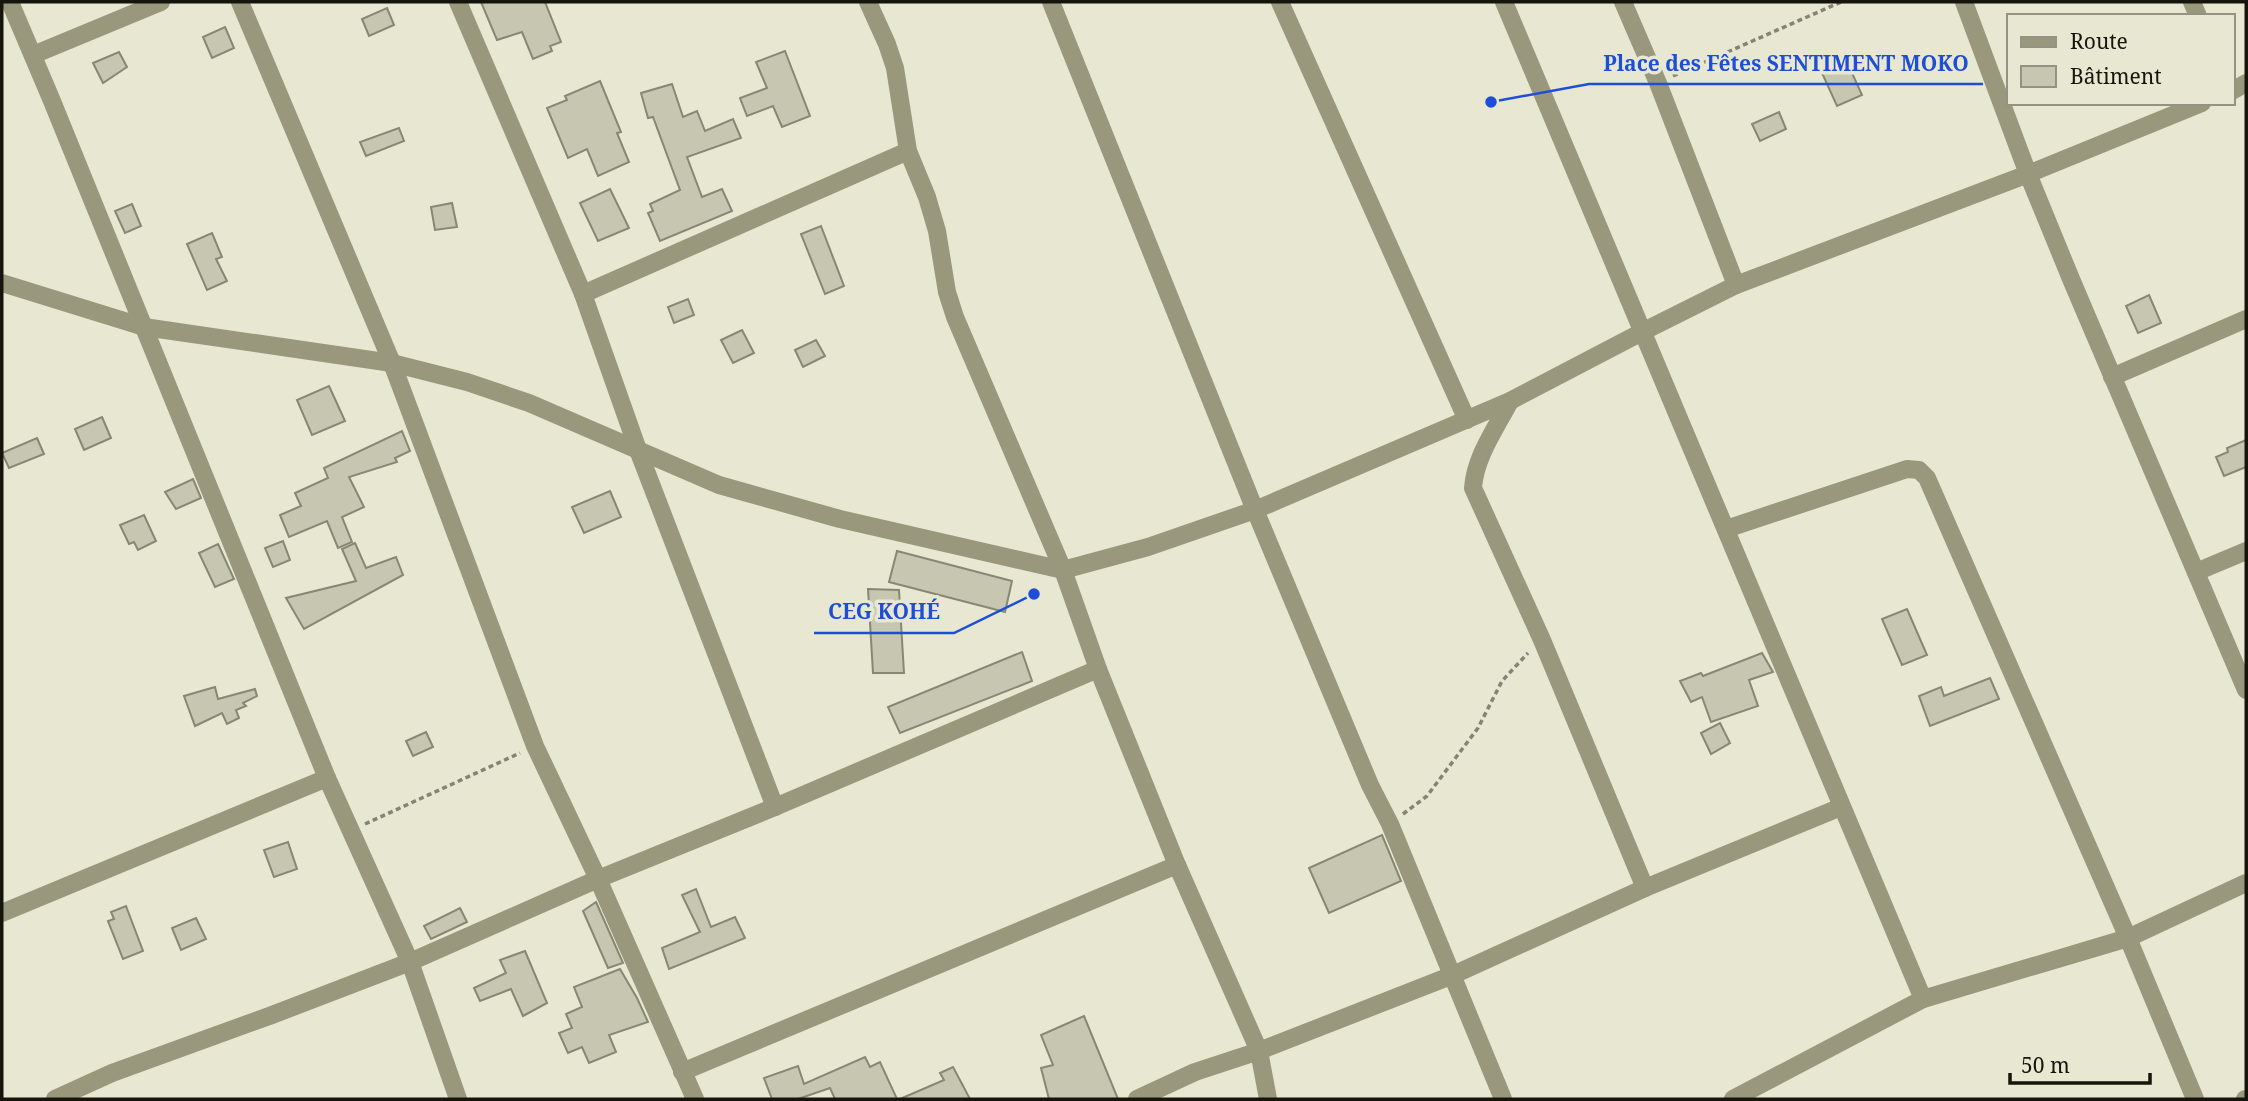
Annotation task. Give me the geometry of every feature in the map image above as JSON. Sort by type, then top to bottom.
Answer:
[{"type":"street","points":[[10,2],[327,778],[410,962],[458,1099]]},
{"type":"street","points":[[33,55],[161,2]]},
{"type":"street","points":[[240,2],[392,363],[535,746],[695,1099]]},
{"type":"street","points":[[458,2],[583,294],[638,450],[775,807]]},
{"type":"street","points":[[867,2],[895,68],[908,151],[927,197],[937,231],[947,292],[955,317],[1063,570],[1098,669],[1177,864],[1259,1052],[1268,1099]]},
{"type":"street","points":[[1051,2],[1255,510],[1370,785],[1390,824],[1454,975],[1473,1030],[1503,1099]]},
{"type":"street","points":[[1504,2],[1923,999]]},
{"type":"street","points":[[1623,2],[1658,83],[1736,285]]},
{"type":"street","points":[[1964,2],[2028,174],[2246,690]]},
{"type":"street","points":[[1287,4],[1467,420]]},
{"type":"street","points":[[2,283],[144,327],[392,363],[467,382],[529,403],[731,489],[840,519],[1063,570],[1149,547],[1255,510],[1510,401],[1736,285],[2028,174],[2197,105]]},
{"type":"street","points":[[583,294],[908,151]]},
{"type":"street","points":[[2112,377],[2246,319]]},
{"type":"street","points":[[1510,401],[1481,457],[1473,488],[1542,640],[1645,888]]},
{"type":"street","points":[[1726,529],[1907,469],[1919,470],[1927,478],[2128,938],[2195,1099]]},
{"type":"street","points":[[2196,572],[2246,551]]},
{"type":"street","points":[[55,1099],[158,1055],[410,962],[1098,669]]},
{"type":"street","points":[[2,913],[327,778]]},
{"type":"street","points":[[1137,1099],[1195,1072],[1259,1052],[1454,975],[1645,888],[1842,807]]},
{"type":"street","points":[[682,1072],[1177,864]]},
{"type":"street","points":[[1733,1099],[1923,999],[2128,938],[2246,883]]},
{"type":"path","points":[[1658,83],[1841,2]]},
{"type":"path","points":[[1390,824],[1427,796],[1478,728],[1502,681],[1542,640]]},
{"type":"path","points":[[350,831],[535,746]]},
{"type":"building","points":[[481,2],[545,2],[561,42],[550,46],[552,51],[533,59],[522,32],[497,40]]},
{"type":"building","points":[[387,8],[394,25],[369,36],[362,19]]},
{"type":"building","points":[[225,27],[234,48],[212,58],[203,37]]},
{"type":"building","points":[[785,51],[810,116],[782,127],[773,106],[747,116],[740,98],[767,88],[756,62]]},
{"type":"building","points":[[119,52],[127,67],[103,83],[93,63]]},
{"type":"building","points":[[1847,62],[1862,95],[1837,106],[1822,73]]},
{"type":"building","points":[[600,81],[621,132],[617,133],[629,162],[598,176],[587,149],[568,158],[547,108],[567,100],[565,96]]},
{"type":"building","points":[[672,84],[683,117],[697,111],[705,131],[733,119],[741,138],[687,157],[702,197],[722,189],[732,211],[660,241],[648,213],[653,211],[650,204],[680,190],[653,117],[648,118],[641,93]]},
{"type":"building","points":[[1779,112],[1786,129],[1760,141],[1752,124]]},
{"type":"building","points":[[399,128],[404,141],[366,156],[360,142]]},
{"type":"building","points":[[610,189],[629,228],[598,241],[580,203]]},
{"type":"building","points":[[452,203],[457,227],[435,230],[431,207]]},
{"type":"building","points":[[132,204],[141,226],[125,233],[115,211]]},
{"type":"building","points":[[821,226],[844,286],[825,294],[801,234]]},
{"type":"building","points":[[212,233],[222,257],[216,259],[227,281],[207,290],[187,244]]},
{"type":"building","points":[[2149,295],[2161,323],[2138,333],[2126,306]]},
{"type":"building","points":[[688,299],[694,315],[674,323],[668,307]]},
{"type":"building","points":[[742,330],[754,353],[733,363],[721,340]]},
{"type":"building","points":[[816,340],[825,356],[803,367],[795,350]]},
{"type":"building","points":[[329,386],[345,421],[312,435],[297,400]]},
{"type":"building","points":[[102,417],[111,438],[84,450],[75,429]]},
{"type":"building","points":[[402,431],[410,451],[395,458],[397,462],[349,477],[364,507],[342,517],[352,542],[338,548],[327,521],[289,537],[280,515],[301,506],[295,493],[328,478],[324,468]]},
{"type":"building","points":[[37,438],[44,454],[9,468],[2,453]]},
{"type":"building","points":[[2246,440],[2246,467],[2224,476],[2216,457],[2228,452],[2227,448]]},
{"type":"building","points":[[193,479],[201,498],[176,509],[165,492]]},
{"type":"building","points":[[610,491],[621,517],[584,533],[572,507]]},
{"type":"building","points":[[144,515],[156,541],[138,550],[134,542],[129,544],[120,525]]},
{"type":"building","points":[[283,541],[290,560],[273,567],[265,548]]},
{"type":"building","points":[[355,543],[366,568],[396,557],[403,575],[304,629],[286,598],[356,581],[342,549]]},
{"type":"building","points":[[218,544],[234,579],[215,587],[199,553]]},
{"type":"building","points":[[897,551],[1012,581],[1005,612],[889,582]]},
{"type":"building","points":[[868,589],[899,590],[904,673],[873,673]]},
{"type":"building","points":[[1907,609],[1927,655],[1902,665],[1882,619]]},
{"type":"building","points":[[1022,652],[1032,681],[900,733],[888,707]]},
{"type":"building","points":[[1762,653],[1773,672],[1749,680],[1758,706],[1711,722],[1702,697],[1691,702],[1680,681],[1701,673],[1703,676]]},
{"type":"building","points":[[1990,678],[1999,699],[1930,726],[1919,696],[1941,687],[1944,696]]},
{"type":"building","points":[[215,687],[218,699],[255,689],[257,696],[243,703],[246,706],[236,710],[239,718],[227,724],[222,713],[195,726],[184,696]]},
{"type":"building","points":[[1720,723],[1730,743],[1711,754],[1701,733]]},
{"type":"building","points":[[426,732],[433,747],[413,756],[406,741]]},
{"type":"building","points":[[1382,835],[1401,881],[1329,913],[1309,868]]},
{"type":"building","points":[[288,842],[297,869],[274,877],[264,850]]},
{"type":"building","points":[[696,889],[711,927],[735,917],[745,938],[669,969],[662,948],[700,932],[682,895]]},
{"type":"building","points":[[596,902],[623,963],[608,968],[583,911]]},
{"type":"building","points":[[126,906],[143,951],[123,959],[108,921],[114,919],[111,912]]},
{"type":"building","points":[[460,908],[467,922],[431,939],[424,926]]},
{"type":"building","points":[[196,918],[206,939],[181,950],[172,928]]},
{"type":"building","points":[[525,951],[547,1003],[523,1016],[511,989],[480,1001],[474,988],[506,973],[500,960]]},
{"type":"building","points":[[620,969],[648,1022],[609,1035],[616,1052],[589,1063],[582,1047],[568,1053],[559,1033],[572,1028],[566,1014],[582,1007],[574,987]]},
{"type":"building","points":[[1084,1016],[1118,1099],[1049,1099],[1041,1068],[1053,1065],[1041,1035]]},
{"type":"building","points":[[865,1057],[870,1067],[880,1062],[897,1099],[835,1099],[830,1088],[798,1099],[772,1099],[764,1078],[798,1066],[804,1084]]},
{"type":"building","points":[[953,1067],[970,1099],[900,1099],[944,1080],[940,1073]]},
{"type":"place","name":"Place des Fêtes SENTIMENT MOKO","points":[[1491,102]]},
{"type":"place","name":"CEG KOHÉ","points":[[1034,594]]}]
